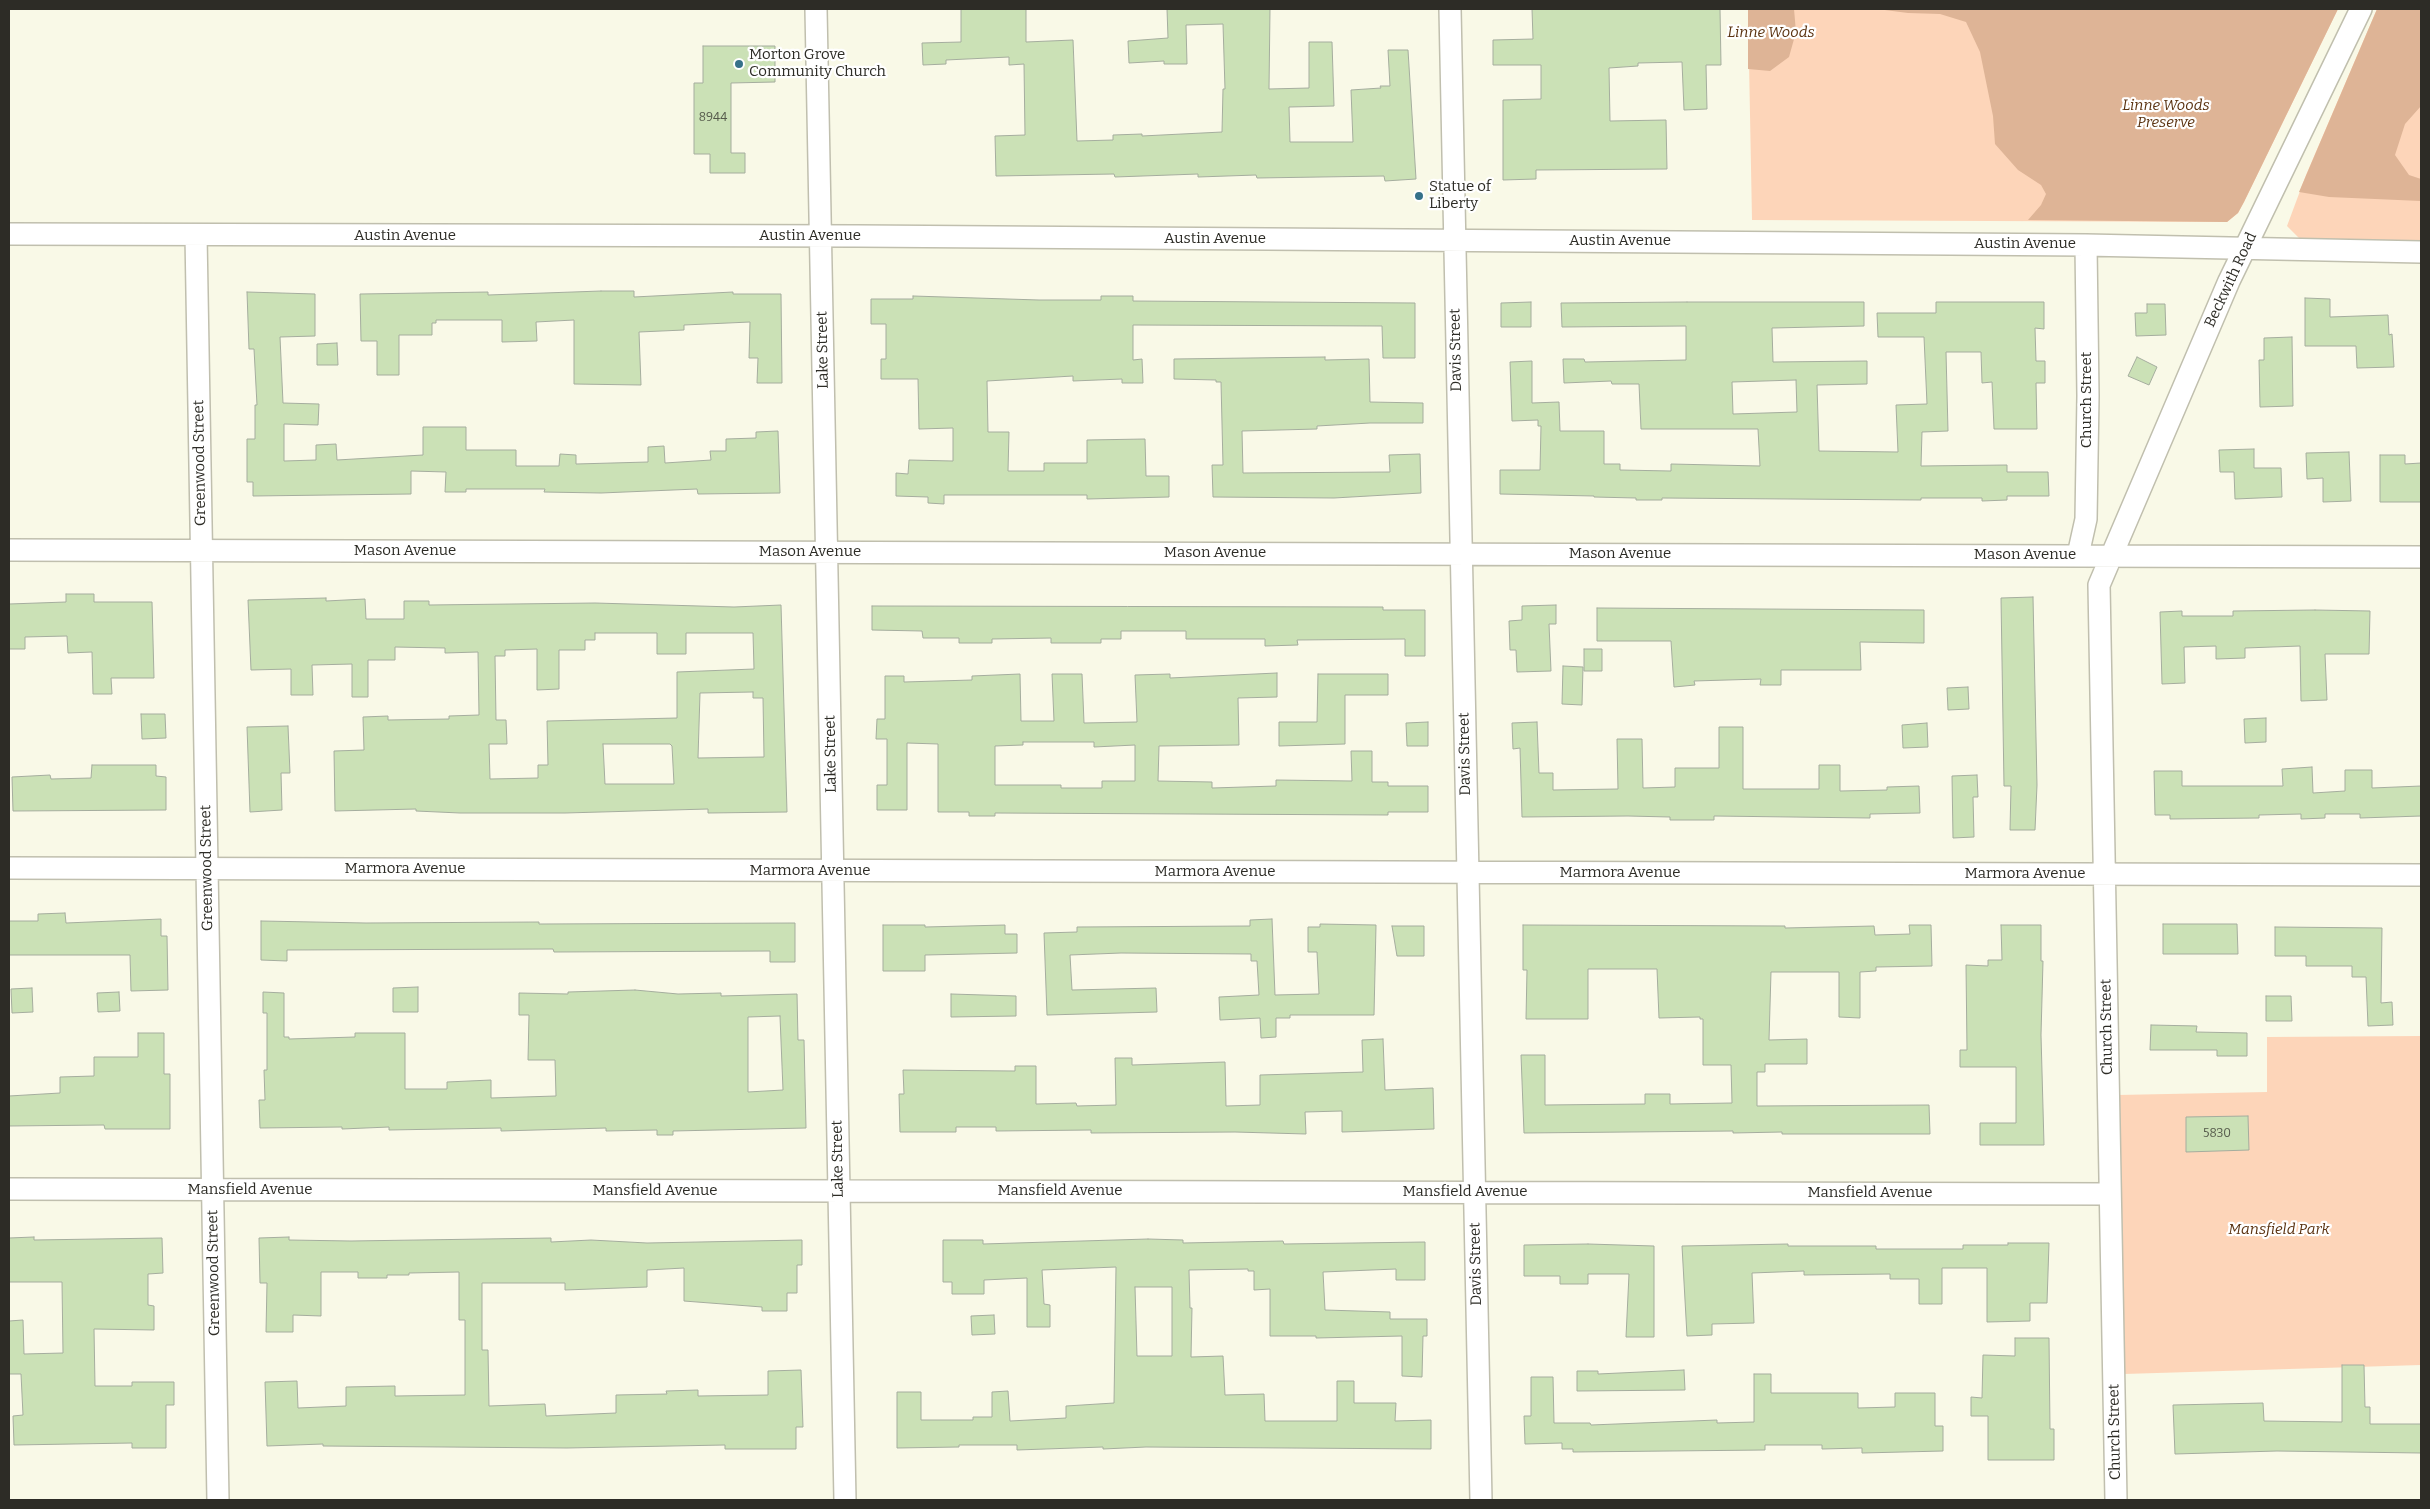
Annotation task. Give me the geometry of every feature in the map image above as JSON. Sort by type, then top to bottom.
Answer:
[{"type":"street","name":"Lake Street","points":[[816,9],[845,1500]]},
{"type":"street","name":"Davis Street","points":[[1450,9],[1481,1500]]},
{"type":"street","name":"Beckwith Road","points":[[2111,555],[2229,281],[2361,9]]},
{"type":"street","name":"Austin Avenue","points":[[9,234],[1454,240],[2086,245],[2421,252]]},
{"type":"street","name":"Greenwood Street","points":[[196,236],[218,1500]]},
{"type":"street","name":"Church Street","points":[[2078,555],[2086,519],[2088,396],[2086,245]]},
{"type":"street","name":"Mason Avenue","points":[[9,550],[2421,557]]},
{"type":"street","name":"Church Street","points":[[2111,555],[2099,585],[2116,1500]]},
{"type":"street","name":"Marmora Avenue","points":[[9,868],[2421,875]]},
{"type":"street","name":"Mansfield Avenue","points":[[9,1189],[2110,1194]]},
{"type":"green space","name":"Linne Woods Preserve","points":[[1748,9],[2338,9],[2244,202],[2238,213],[2227,222],[1752,220]]},
{"type":"green space","name":"Linne Woods","points":[[1748,9],[1794,9],[1796,32],[1789,57],[1770,71],[1748,69]]},
{"type":"green space","points":[[1877,9],[2338,9],[2244,202],[2238,213],[2227,222],[2028,220],[2041,205],[2046,194],[2041,185],[2018,170],[1995,144],[1993,116],[1980,52],[1966,22],[1940,14],[1908,13]]},
{"type":"green space","points":[[2377,9],[2421,9],[2421,243],[2302,241],[2287,226],[2306,175]]},
{"type":"green space","points":[[2377,9],[2421,9],[2421,106],[2405,124],[2395,155],[2409,175],[2421,179],[2421,201],[2329,197],[2299,192]]},
{"type":"green space","name":"Mansfield Park","points":[[2421,1036],[2421,1365],[2124,1374],[2118,1095],[2267,1092],[2267,1037]]},
{"type":"building","points":[[961,9],[1026,9],[1026,42],[1073,40],[1077,141],[1113,140],[1113,135],[1142,134],[1142,136],[1222,132],[1223,89],[1225,89],[1223,24],[1186,25],[1187,64],[1164,64],[1164,61],[1129,63],[1128,41],[1168,38],[1167,9],[1270,9],[1269,89],[1309,88],[1309,42],[1332,42],[1334,106],[1289,107],[1290,142],[1353,142],[1351,90],[1390,86],[1388,50],[1408,50],[1416,179],[1385,181],[1384,176],[1257,178],[1256,175],[1198,177],[1198,174],[1115,177],[1114,174],[996,176],[995,136],[1025,135],[1024,64],[1009,65],[1009,57],[946,60],[946,64],[923,65],[922,43],[961,42]]},
{"type":"building","points":[[1532,9],[1720,9],[1721,65],[1706,65],[1707,109],[1684,110],[1682,62],[1638,63],[1638,66],[1609,68],[1610,121],[1666,120],[1667,169],[1536,170],[1536,179],[1503,180],[1503,100],[1541,99],[1541,65],[1493,65],[1493,40],[1533,39]]},
{"type":"building","points":[[703,46],[775,46],[775,82],[731,83],[731,153],[745,153],[745,173],[710,173],[710,154],[694,154],[694,83],[703,83]]},
{"type":"building","points":[[634,291],[634,297],[733,292],[733,294],[781,294],[782,383],[757,383],[758,358],[749,358],[750,322],[684,325],[684,330],[639,332],[641,385],[574,384],[574,320],[536,322],[537,341],[502,342],[502,320],[436,320],[436,323],[432,323],[432,335],[399,335],[399,375],[377,375],[377,341],[361,341],[360,294],[488,292],[488,295]]},
{"type":"building","points":[[247,292],[315,294],[315,336],[280,337],[283,403],[319,404],[318,425],[284,424],[284,461],[316,460],[316,445],[336,444],[337,460],[423,455],[423,427],[466,427],[466,450],[516,450],[516,466],[559,466],[560,454],[576,455],[576,464],[648,462],[648,447],[664,446],[665,463],[711,460],[710,451],[726,451],[726,439],[756,438],[756,432],[778,431],[780,493],[698,494],[697,489],[601,493],[544,492],[545,489],[466,489],[466,492],[445,492],[446,472],[411,471],[411,494],[253,496],[253,482],[247,482],[247,439],[255,439],[255,405],[257,405],[254,349],[249,349]]},
{"type":"building","points":[[913,296],[1101,300],[1101,296],[1133,296],[1133,301],[1415,303],[1415,358],[1383,358],[1382,326],[1133,325],[1133,360],[1142,359],[1143,383],[1122,383],[1122,379],[1073,381],[1073,376],[987,381],[988,432],[1009,432],[1008,471],[1044,471],[1044,463],[1087,463],[1087,440],[1145,439],[1146,476],[1169,476],[1169,497],[1087,499],[1087,495],[944,495],[944,504],[928,503],[928,497],[896,496],[896,473],[908,474],[909,460],[953,461],[953,428],[919,429],[918,379],[881,379],[881,359],[886,359],[886,324],[871,324],[871,299],[913,299]]},
{"type":"building","points":[[2305,298],[2330,299],[2330,317],[2388,315],[2389,335],[2392,334],[2394,367],[2357,368],[2356,346],[2305,346]]},
{"type":"building","points":[[1531,302],[1531,327],[1501,327],[1501,303]]},
{"type":"building","points":[[1864,302],[1864,326],[1772,328],[1773,362],[1867,361],[1867,384],[1817,385],[1819,451],[1898,452],[1896,405],[1927,404],[1924,337],[1878,337],[1877,313],[1936,313],[1936,302],[2044,302],[2044,329],[2035,328],[2036,361],[2045,361],[2045,383],[2036,383],[2037,429],[1994,429],[1992,382],[1982,383],[1981,352],[1946,352],[1948,431],[1922,432],[1921,466],[2007,465],[2007,472],[2048,472],[2049,496],[2007,496],[2007,500],[1982,501],[1982,498],[1921,498],[1921,500],[1662,498],[1662,500],[1636,500],[1636,498],[1594,496],[1500,494],[1500,470],[1540,470],[1541,426],[1538,426],[1538,420],[1512,421],[1510,362],[1532,361],[1532,403],[1559,402],[1560,431],[1604,431],[1604,464],[1620,464],[1620,470],[1671,471],[1671,464],[1760,466],[1758,429],[1641,429],[1639,384],[1612,384],[1611,381],[1564,383],[1563,359],[1584,359],[1585,362],[1686,360],[1686,326],[1562,327],[1561,303]],"holes":[[[1796,380],[1797,412],[1733,414],[1732,382]]]},
{"type":"building","points":[[2147,304],[2165,304],[2166,335],[2136,336],[2135,313],[2147,313]]},
{"type":"building","points":[[2292,337],[2293,406],[2260,407],[2259,360],[2264,360],[2264,338]]},
{"type":"building","points":[[337,343],[338,365],[317,365],[317,344]]},
{"type":"building","points":[[1325,357],[1325,360],[1369,359],[1370,402],[1423,403],[1423,423],[1370,423],[1317,426],[1317,429],[1242,431],[1243,473],[1390,472],[1389,455],[1420,454],[1421,493],[1334,498],[1213,497],[1212,465],[1223,465],[1221,382],[1216,382],[1216,380],[1174,379],[1174,359]]},
{"type":"building","points":[[2137,357],[2157,367],[2149,385],[2128,376]]},
{"type":"building","points":[[2254,449],[2254,468],[2281,468],[2282,497],[2235,499],[2234,472],[2220,472],[2219,450]]},
{"type":"building","points":[[2349,452],[2351,501],[2323,502],[2323,478],[2307,479],[2306,453]]},
{"type":"building","points":[[2380,455],[2405,455],[2405,464],[2421,463],[2421,502],[2380,502]]},
{"type":"building","points":[[66,594],[94,594],[94,602],[152,602],[154,678],[111,678],[112,694],[93,694],[92,652],[68,653],[67,636],[25,637],[25,649],[9,649],[9,604],[66,602]]},
{"type":"building","points":[[2033,597],[2037,785],[2035,830],[2010,830],[2011,786],[2004,786],[2001,598]]},
{"type":"building","points":[[326,598],[326,601],[365,599],[366,619],[404,619],[404,601],[429,601],[429,605],[595,603],[734,607],[781,605],[787,812],[708,813],[708,809],[565,813],[460,813],[416,811],[416,809],[335,811],[334,751],[364,750],[363,717],[388,716],[388,720],[449,719],[449,716],[479,715],[478,652],[445,653],[445,648],[395,647],[395,660],[368,660],[368,697],[352,697],[352,664],[312,665],[313,695],[291,695],[291,669],[251,670],[248,600]],"holes":[[[595,633],[657,633],[657,654],[686,654],[686,633],[753,633],[754,669],[677,672],[677,718],[547,721],[548,765],[538,765],[538,778],[490,779],[489,744],[507,744],[506,720],[496,720],[495,656],[505,656],[505,650],[537,649],[537,690],[559,689],[559,650],[585,650],[585,640],[595,640]],[[753,692],[753,698],[763,698],[764,757],[698,758],[700,693]],[[603,744],[670,744],[672,746],[674,784],[605,784]]]},
{"type":"building","points":[[1556,605],[1556,624],[1549,624],[1551,671],[1517,672],[1516,650],[1510,650],[1509,621],[1522,620],[1522,606]]},
{"type":"building","points":[[872,606],[1383,607],[1383,610],[1425,610],[1425,656],[1405,656],[1405,639],[1297,640],[1298,645],[1265,646],[1265,639],[1186,639],[1186,631],[1121,631],[1121,639],[1101,639],[1101,643],[1051,643],[1051,638],[992,639],[992,643],[959,643],[959,638],[923,638],[922,631],[872,630]]},
{"type":"building","points":[[1597,608],[1924,610],[1924,643],[1860,642],[1861,670],[1781,670],[1781,685],[1760,685],[1761,679],[1694,681],[1695,685],[1674,687],[1671,641],[1597,641]]},
{"type":"building","points":[[2182,611],[2182,616],[2233,616],[2233,611],[2370,611],[2369,654],[2325,654],[2327,700],[2301,701],[2300,646],[2245,648],[2245,658],[2216,659],[2216,646],[2184,647],[2185,683],[2162,684],[2160,612]]},
{"type":"building","points":[[1584,649],[1602,649],[1602,671],[1584,671]]},
{"type":"building","points":[[1563,666],[1583,667],[1582,705],[1562,704]]},
{"type":"building","points":[[1277,673],[1277,697],[1238,698],[1239,745],[1159,746],[1158,781],[1212,782],[1212,788],[1276,786],[1276,780],[1352,781],[1351,751],[1372,751],[1372,782],[1388,782],[1388,786],[1428,786],[1428,812],[1388,812],[1388,815],[995,813],[995,816],[969,816],[969,812],[938,812],[938,744],[907,743],[907,810],[877,810],[877,785],[887,785],[887,739],[876,739],[877,719],[885,719],[885,676],[904,676],[904,682],[972,680],[972,676],[1020,674],[1021,721],[1054,721],[1052,674],[1082,674],[1084,723],[1137,722],[1135,675],[1170,674],[1170,678]],"holes":[[[1023,742],[1094,742],[1094,747],[1135,745],[1135,781],[1102,781],[1102,788],[1061,788],[1061,785],[995,785],[995,746],[1023,745]]]},
{"type":"building","points":[[1318,674],[1388,674],[1388,695],[1345,695],[1345,744],[1279,746],[1279,722],[1317,722]]},
{"type":"building","points":[[1968,687],[1969,709],[1948,710],[1947,688]]},
{"type":"building","points":[[141,714],[165,714],[166,738],[142,739]]},
{"type":"building","points":[[2266,718],[2266,742],[2245,743],[2244,719]]},
{"type":"building","points":[[1428,722],[1428,746],[1407,746],[1406,723]]},
{"type":"building","points":[[1537,722],[1539,773],[1553,773],[1553,790],[1618,789],[1617,739],[1642,739],[1643,788],[1675,787],[1675,768],[1719,768],[1719,727],[1743,727],[1743,789],[1819,789],[1819,765],[1840,765],[1840,791],[1887,790],[1887,787],[1919,786],[1920,813],[1870,814],[1870,818],[1714,816],[1714,820],[1670,820],[1670,817],[1628,816],[1522,817],[1520,748],[1513,749],[1512,723]]},
{"type":"building","points":[[1927,723],[1928,747],[1903,748],[1902,725]]},
{"type":"building","points":[[288,726],[290,773],[281,773],[282,810],[250,812],[247,727]]},
{"type":"building","points":[[92,765],[156,765],[156,776],[166,777],[166,810],[13,811],[12,777],[50,775],[51,779],[91,778]]},
{"type":"building","points":[[2312,767],[2313,793],[2345,791],[2345,770],[2372,770],[2372,788],[2421,786],[2421,816],[2360,818],[2360,814],[2325,814],[2325,818],[2301,819],[2301,814],[2259,815],[2259,818],[2170,819],[2170,815],[2155,815],[2154,771],[2182,771],[2182,786],[2283,786],[2282,769]]},
{"type":"building","points":[[1977,775],[1978,797],[1973,797],[1974,837],[1953,838],[1952,776]]},
{"type":"building","points":[[65,913],[66,923],[161,919],[161,936],[167,936],[168,990],[131,991],[130,955],[9,955],[9,921],[38,921],[38,914]]},
{"type":"building","points":[[1272,919],[1275,995],[1319,994],[1317,952],[1308,952],[1308,927],[1320,927],[1320,924],[1376,925],[1374,1015],[1290,1015],[1290,1018],[1276,1018],[1276,1037],[1261,1038],[1260,1018],[1220,1020],[1219,997],[1259,995],[1257,961],[1251,961],[1251,954],[1121,953],[1070,955],[1072,990],[1156,988],[1157,1012],[1047,1015],[1044,933],[1077,932],[1077,927],[1250,926],[1250,920]]},
{"type":"building","points":[[261,921],[366,923],[539,922],[539,924],[795,923],[795,962],[770,962],[770,951],[554,952],[553,949],[287,950],[287,961],[261,960]]},
{"type":"building","points":[[2163,924],[2237,924],[2238,954],[2163,954]]},
{"type":"building","points":[[883,925],[925,925],[925,927],[1005,925],[1005,934],[1017,934],[1017,953],[925,955],[925,971],[883,971]]},
{"type":"building","points":[[1523,925],[1785,926],[1785,928],[1874,926],[1875,935],[1910,934],[1909,925],[1931,925],[1932,966],[1876,967],[1876,971],[1860,972],[1860,1018],[1839,1017],[1839,972],[1771,972],[1769,1040],[1807,1039],[1807,1064],[1765,1064],[1765,1072],[1757,1072],[1757,1106],[1929,1105],[1930,1134],[1782,1134],[1782,1132],[1733,1133],[1733,1131],[1524,1133],[1521,1055],[1545,1055],[1545,1105],[1645,1104],[1645,1094],[1670,1094],[1670,1104],[1732,1103],[1731,1065],[1703,1065],[1703,1019],[1700,1019],[1700,1017],[1659,1018],[1657,969],[1588,969],[1588,1019],[1526,1019],[1527,970],[1523,970]]},
{"type":"building","points":[[2001,925],[2041,925],[2041,961],[2043,961],[2041,1035],[2044,1145],[1980,1145],[1980,1123],[2016,1123],[2016,1067],[1960,1067],[1960,1050],[1967,1050],[1966,965],[1988,966],[1988,960],[2002,960]]},
{"type":"building","points":[[1392,926],[1424,926],[1424,956],[1397,956]]},
{"type":"building","points":[[2275,927],[2382,928],[2381,1003],[2392,1002],[2393,1025],[2368,1026],[2366,977],[2352,977],[2352,966],[2306,966],[2306,956],[2275,956]]},
{"type":"building","points":[[418,987],[418,1012],[393,1012],[393,988]]},
{"type":"building","points":[[32,988],[33,1012],[12,1013],[11,989]]},
{"type":"building","points":[[635,990],[678,994],[721,993],[721,996],[797,994],[798,1040],[804,1040],[806,1128],[673,1131],[673,1135],[657,1135],[657,1130],[606,1131],[606,1128],[501,1131],[501,1128],[389,1130],[389,1127],[342,1129],[342,1127],[260,1128],[259,1100],[265,1100],[264,1070],[267,1070],[267,1013],[263,1013],[263,992],[284,993],[284,1037],[289,1037],[289,1039],[355,1037],[355,1033],[405,1033],[405,1089],[447,1089],[447,1082],[491,1080],[491,1098],[556,1096],[555,1060],[528,1060],[529,1015],[519,1015],[519,993],[568,994],[568,992]],"holes":[[[780,1016],[783,1090],[748,1092],[748,1017]]]},
{"type":"building","points":[[119,992],[120,1011],[98,1012],[97,993]]},
{"type":"building","points":[[951,994],[1016,996],[1016,1016],[951,1017]]},
{"type":"building","points":[[2266,996],[2291,996],[2292,1021],[2266,1021]]},
{"type":"building","points":[[2151,1025],[2197,1026],[2196,1032],[2247,1033],[2247,1056],[2217,1056],[2217,1050],[2150,1050]]},
{"type":"building","points":[[138,1033],[164,1033],[164,1074],[170,1074],[170,1129],[105,1129],[104,1125],[9,1126],[9,1096],[60,1093],[60,1077],[94,1076],[94,1057],[138,1057]]},
{"type":"building","points":[[1383,1039],[1385,1090],[1433,1088],[1434,1129],[1342,1132],[1342,1111],[1305,1112],[1306,1134],[1235,1132],[1091,1133],[1091,1130],[996,1131],[996,1127],[956,1127],[956,1132],[900,1132],[899,1094],[904,1094],[903,1070],[1015,1071],[1015,1066],[1036,1066],[1036,1104],[1076,1103],[1077,1106],[1116,1105],[1115,1058],[1132,1058],[1132,1065],[1225,1062],[1226,1106],[1260,1105],[1260,1075],[1363,1072],[1362,1040]]},
{"type":"building","points":[[2248,1116],[2249,1150],[2186,1152],[2186,1117]]},
{"type":"building","points":[[34,1237],[34,1240],[162,1238],[163,1273],[148,1274],[148,1305],[154,1306],[154,1330],[94,1329],[95,1386],[132,1386],[132,1382],[174,1382],[174,1405],[166,1405],[166,1448],[132,1448],[132,1443],[14,1445],[13,1416],[23,1415],[21,1374],[9,1374],[9,1321],[23,1320],[24,1354],[63,1353],[62,1282],[9,1282],[9,1238]]},
{"type":"building","points":[[289,1237],[289,1240],[351,1241],[551,1238],[551,1242],[591,1240],[647,1243],[802,1240],[802,1265],[797,1265],[797,1293],[787,1293],[787,1311],[762,1311],[762,1307],[684,1301],[684,1268],[647,1270],[647,1287],[565,1290],[565,1283],[482,1283],[482,1350],[488,1350],[489,1406],[545,1404],[546,1416],[616,1413],[616,1395],[667,1394],[666,1391],[698,1390],[698,1396],[768,1395],[768,1371],[801,1370],[803,1427],[796,1427],[796,1449],[725,1449],[725,1445],[567,1448],[323,1446],[323,1444],[267,1446],[265,1382],[297,1381],[298,1408],[346,1406],[346,1387],[395,1386],[395,1396],[465,1395],[465,1320],[459,1320],[459,1272],[409,1273],[409,1275],[387,1275],[387,1278],[358,1278],[358,1272],[321,1272],[321,1316],[293,1315],[293,1332],[266,1332],[267,1283],[260,1283],[259,1238]]},
{"type":"building","points":[[1148,1239],[1183,1240],[1183,1243],[1283,1241],[1284,1244],[1425,1242],[1425,1280],[1396,1280],[1396,1269],[1323,1272],[1325,1310],[1390,1312],[1390,1319],[1427,1319],[1427,1336],[1423,1336],[1422,1377],[1402,1376],[1402,1336],[1316,1338],[1316,1336],[1270,1336],[1270,1289],[1254,1290],[1254,1271],[1248,1271],[1248,1269],[1189,1270],[1190,1308],[1192,1308],[1191,1357],[1223,1356],[1225,1395],[1264,1394],[1265,1421],[1337,1421],[1337,1381],[1354,1381],[1354,1403],[1396,1403],[1395,1421],[1431,1420],[1431,1449],[1146,1447],[1103,1449],[1103,1447],[1017,1450],[1017,1445],[897,1448],[897,1392],[921,1392],[921,1420],[973,1420],[973,1417],[992,1417],[992,1392],[1008,1391],[1010,1421],[1066,1418],[1066,1406],[1114,1403],[1116,1267],[1042,1270],[1044,1304],[1050,1305],[1050,1327],[1027,1327],[1027,1278],[984,1280],[984,1294],[952,1294],[952,1282],[943,1282],[943,1240],[983,1240],[983,1244]],"holes":[[[1135,1287],[1172,1287],[1172,1356],[1137,1356]]]},
{"type":"building","points":[[2008,1243],[2049,1243],[2047,1303],[2030,1303],[2030,1321],[1987,1322],[1987,1268],[1942,1268],[1942,1304],[1919,1304],[1919,1279],[1890,1279],[1890,1274],[1804,1275],[1804,1271],[1752,1273],[1754,1323],[1712,1324],[1712,1335],[1687,1336],[1682,1246],[1788,1244],[1788,1246],[1876,1246],[1876,1249],[1963,1249],[1963,1245],[2008,1245]]},
{"type":"building","points":[[1524,1245],[1654,1246],[1654,1337],[1626,1337],[1629,1274],[1588,1274],[1588,1284],[1560,1284],[1560,1276],[1524,1276]]},
{"type":"building","points":[[994,1315],[995,1334],[972,1335],[971,1316]]},
{"type":"building","points":[[2015,1338],[2049,1338],[2050,1429],[2054,1429],[2054,1460],[1988,1460],[1988,1416],[1971,1416],[1971,1397],[1982,1398],[1983,1355],[2015,1356]]},
{"type":"building","points":[[2342,1365],[2364,1365],[2365,1407],[2370,1407],[2370,1424],[2421,1424],[2421,1453],[2277,1451],[2175,1454],[2173,1405],[2263,1403],[2264,1421],[2342,1422]]},
{"type":"building","points":[[1684,1370],[1685,1390],[1577,1391],[1577,1371],[1598,1371],[1598,1374]]},
{"type":"building","points":[[1754,1374],[1771,1374],[1771,1393],[1858,1393],[1858,1408],[1895,1407],[1895,1393],[1935,1393],[1935,1426],[1943,1426],[1943,1451],[1862,1453],[1862,1448],[1822,1449],[1822,1445],[1765,1445],[1765,1450],[1573,1452],[1573,1449],[1562,1449],[1562,1443],[1525,1444],[1524,1416],[1531,1416],[1531,1377],[1553,1377],[1554,1423],[1590,1423],[1591,1425],[1717,1420],[1717,1423],[1754,1422]]},
{"type":"place","name":"Morton Grove Community Church","points":[[739,64]]},
{"type":"place","name":"Statue of Liberty","points":[[1419,196]]}]
